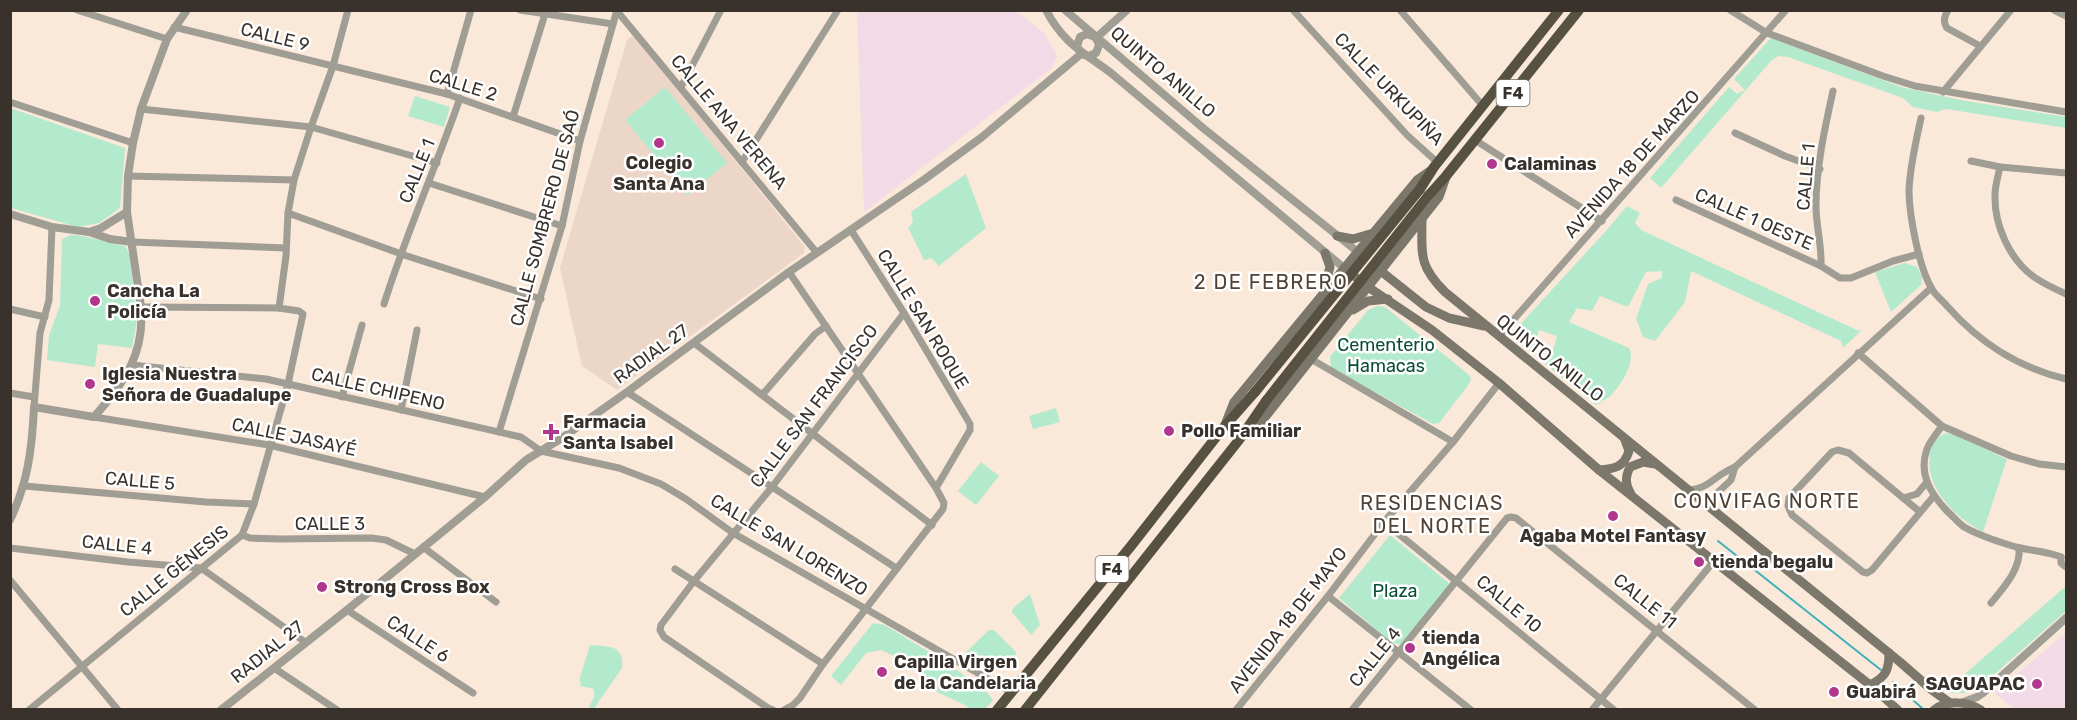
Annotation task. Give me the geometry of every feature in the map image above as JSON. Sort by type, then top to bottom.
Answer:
[{"type":"highway","name":"F4","points":[[1025,710],[1239,440],[1424,192],[1436,165],[1559,10]]},
{"type":"highway","name":"F4","points":[[997,710],[1131,546],[1224,427],[1424,192],[1446,176],[1579,10]]},
{"type":"main road","points":[[1224,427],[1234,402],[1417,180],[1436,165]]},
{"type":"main road","points":[[1239,440],[1262,421],[1422,219],[1439,196],[1446,176]]},
{"type":"main road","points":[[1422,219],[1422,252],[1426,269],[1445,292],[1489,327]]},
{"type":"main road","points":[[1337,236],[1362,238],[1375,231]]},
{"type":"main road","points":[[1375,231],[1370,243],[1369,252],[1372,257],[1378,259],[1398,249]]},
{"type":"main road","name":"QUINTO ANILLO","points":[[1358,252],[1426,308],[1449,318],[1489,327],[1500,335],[1950,703]]},
{"type":"main road","points":[[1317,301],[1330,271],[1325,253]]},
{"type":"main road","name":"QUINTO ANILLO","points":[[1344,268],[1432,330],[1499,383],[1599,470],[1870,685],[1898,710]]},
{"type":"main road","points":[[1317,301],[1334,289],[1346,290],[1349,301],[1342,319]]},
{"type":"main road","points":[[1342,319],[1368,301],[1388,299]]},
{"type":"main road","points":[[1599,470],[1616,468],[1622,464],[1629,452],[1624,438]]},
{"type":"main road","points":[[1632,496],[1626,487],[1625,479],[1630,467],[1643,462],[1657,465]]},
{"type":"main road","points":[[1870,685],[1879,681],[1887,673],[1889,653]]},
{"type":"main road","points":[[1934,710],[1950,703],[1970,704],[1983,710]]},
{"type":"street","points":[[77,10],[167,39]]},
{"type":"street","points":[[34,407],[94,417],[116,392],[132,365],[140,343],[142,321],[127,212],[128,176],[133,143],[141,109],[167,39],[187,10]]},
{"type":"street","points":[[141,307],[279,308],[288,213],[294,180],[333,66],[348,10]]},
{"type":"street","points":[[447,94],[471,10]]},
{"type":"street","points":[[520,10],[613,24]]},
{"type":"street","points":[[681,87],[721,10]]},
{"type":"street","points":[[742,162],[838,10]]},
{"type":"street","name":"QUINTO ANILLO","points":[[1065,10],[1203,128],[1358,252]]},
{"type":"street","points":[[1081,54],[1077,46],[1080,37],[1087,34],[1096,38],[1126,10]]},
{"type":"street","name":"CALLE URKUPIÑA","points":[[1293,10],[1436,165]]},
{"type":"street","points":[[1400,10],[1483,106]]},
{"type":"street","points":[[1730,10],[1767,33],[1915,86],[2067,112]]},
{"type":"street","name":"AVENIDA 18 DE MARZO","points":[[1500,335],[1786,10]]},
{"type":"street","points":[[1948,10],[1944,16],[1944,24],[1947,28],[1980,46]]},
{"type":"street","points":[[1943,92],[2011,10]]},
{"type":"street","points":[[2054,10],[2067,16]]},
{"type":"street","name":"CALLE ANA VERENA","points":[[617,11],[817,253]]},
{"type":"street","name":"CALLE SOMBRERO DE SAÓ","points":[[499,432],[562,226],[580,141],[617,11]]},
{"type":"street","name":"QUINTO ANILLO","points":[[1044,11],[1081,54],[1111,73],[1344,268]]},
{"type":"street","points":[[513,117],[545,14]]},
{"type":"street","name":"CALLE 9","points":[[174,27],[333,66]]},
{"type":"street","name":"RADIAL 27","points":[[221,710],[347,610],[526,460],[627,392],[789,272],[982,137],[1081,54],[1089,56],[1096,53],[1099,45],[1096,38]]},
{"type":"street","name":"CALLE 2","points":[[333,66],[447,94],[580,141]]},
{"type":"street","name":"CALLE 1","points":[[1821,266],[1822,254],[1816,206],[1833,91]]},
{"type":"street","name":"CALLE 1","points":[[384,304],[460,99]]},
{"type":"street","points":[[10,102],[133,143]]},
{"type":"street","points":[[141,109],[311,127],[437,163]]},
{"type":"street","points":[[1922,118],[1909,190],[1919,254],[1931,288],[1966,327],[2010,359],[2067,379]]},
{"type":"street","points":[[1735,133],[1820,169]]},
{"type":"street","points":[[1475,140],[1602,221]]},
{"type":"street","points":[[1971,161],[2000,167],[2067,173]]},
{"type":"street","points":[[2000,167],[1995,194],[1996,213],[2007,244],[2031,275],[2067,294]]},
{"type":"street","points":[[128,176],[294,180]]},
{"type":"street","points":[[429,183],[562,226]]},
{"type":"street","name":"CALLE 1 OESTE","points":[[1676,200],[1821,266],[1840,278],[1851,278],[1893,261],[1919,254]]},
{"type":"street","points":[[88,232],[100,228],[127,212]]},
{"type":"street","points":[[288,213],[403,254],[541,298]]},
{"type":"street","points":[[10,214],[52,227],[132,242],[286,248]]},
{"type":"street","points":[[10,520],[14,500],[24,486],[32,449],[40,333],[49,300],[52,227]]},
{"type":"street","name":"CALLE SAN ROQUE","points":[[851,230],[969,424],[968,435],[936,488]]},
{"type":"street","points":[[784,710],[800,698],[823,664],[944,507],[936,488],[789,272]]},
{"type":"street","points":[[1689,490],[1704,488],[1724,471],[1735,467],[1931,288]]},
{"type":"street","name":"CALLE GÉNESIS","points":[[29,710],[242,535],[254,504],[288,384],[303,314],[279,308]]},
{"type":"street","points":[[10,309],[45,317]]},
{"type":"street","name":"CALLE SAN FRANCISCO","points":[[771,709],[664,637],[660,630],[663,622],[694,581],[772,487],[903,313]]},
{"type":"street","points":[[342,397],[362,325]]},
{"type":"street","points":[[762,395],[815,334],[826,326]]},
{"type":"street","points":[[401,410],[417,330]]},
{"type":"street","points":[[694,343],[932,525]]},
{"type":"street","points":[[1858,353],[1942,426],[2011,456],[2039,464],[2067,467]]},
{"type":"street","points":[[1311,359],[1453,442]]},
{"type":"street","name":"CALLE CHIPENO","points":[[132,365],[266,379],[521,437],[541,451]]},
{"type":"street","name":"AVENIDA 18 DE MAYO","points":[[1236,710],[1384,522],[1453,442],[1499,383]]},
{"type":"street","points":[[627,392],[896,568]]},
{"type":"street","points":[[10,393],[34,398]]},
{"type":"street","name":"CALLE JASAYÉ","points":[[94,417],[269,445],[485,496]]},
{"type":"street","points":[[1942,426],[1928,448],[1924,470],[1933,497],[1962,526],[2019,548],[2064,555],[2061,562],[2067,567]]},
{"type":"street","points":[[1920,512],[1849,453],[1838,450],[1832,452],[1789,498],[1788,506],[1792,515],[1867,573],[1872,570],[1933,497]]},
{"type":"street","name":"CALLE SAN LORENZO","points":[[541,451],[619,468],[640,475],[686,499],[733,533],[1011,692]]},
{"type":"street","points":[[1711,508],[1716,494],[1731,480],[1735,467]]},
{"type":"street","points":[[1903,498],[1917,494],[1927,482]]},
{"type":"street","name":"CALLE 5","points":[[24,486],[254,504]]},
{"type":"street","name":"CALLE 4","points":[[1352,710],[1507,518],[1516,518]]},
{"type":"street","name":"CALLE 11","points":[[1516,518],[1755,710]]},
{"type":"street","name":"CALLE 10","points":[[1384,522],[1614,710]]},
{"type":"street","name":"CALLE 3","points":[[242,535],[250,538],[281,539],[371,538],[386,540],[415,554]]},
{"type":"street","points":[[423,547],[496,602]]},
{"type":"street","name":"CALLE 4","points":[[10,548],[201,568]]},
{"type":"street","points":[[1991,603],[2005,586],[2018,563],[2019,548]]},
{"type":"street","points":[[1592,710],[1714,561]]},
{"type":"street","points":[[201,568],[305,642]]},
{"type":"street","points":[[675,569],[823,664]]},
{"type":"street","points":[[10,580],[118,710]]},
{"type":"street","points":[[1328,596],[1471,710]]},
{"type":"street","name":"CALLE 6","points":[[347,610],[473,693]]},
{"type":"street","points":[[1961,703],[1977,697],[2067,618]]},
{"type":"street","points":[[274,668],[337,710]]},
{"type":"street","points":[[1983,710],[1983,701],[1989,687]]},
{"type":"shaded area","points":[[857,11],[1016,11],[1044,33],[1057,56],[1052,68],[864,212]]},
{"type":"shaded area","name":"Colegio Santa Ana","points":[[632,36],[637,39],[805,247],[804,253],[617,390],[582,366],[560,268],[627,40]]},
{"type":"shaded area","name":"SAGUAPAC","points":[[2066,633],[2066,709],[2014,709],[1994,693]]},
{"type":"green space","points":[[1771,38],[1901,87],[1960,100],[2066,117],[2066,128],[1946,109],[1937,112],[1913,107],[1903,98],[1788,57],[1778,56],[1771,61],[1661,188],[1650,178],[1729,87],[1737,94],[1745,90],[1734,79]]},
{"type":"green space","points":[[665,87],[727,163],[687,195],[625,120]]},
{"type":"green space","points":[[415,96],[450,107],[444,127],[408,116]]},
{"type":"green space","points":[[10,108],[125,148],[120,208],[99,223],[78,227],[11,208]]},
{"type":"green space","points":[[966,174],[986,228],[939,266],[931,258],[924,260],[908,228],[913,222],[911,212]]},
{"type":"green space","points":[[1627,206],[1640,213],[1635,223],[1641,230],[1859,331],[1863,329],[1843,348],[1841,341],[1691,271],[1685,302],[1655,341],[1643,337],[1636,319],[1648,284],[1662,278],[1662,271],[1646,272],[1628,307],[1600,296],[1592,311],[1577,308],[1569,322],[1629,348],[1631,353],[1624,378],[1617,389],[1596,405],[1545,364],[1551,357],[1557,336],[1539,330],[1532,351],[1530,351],[1519,341],[1517,328]]},
{"type":"green space","points":[[70,235],[125,246],[130,256],[137,320],[132,348],[98,344],[95,367],[47,360],[49,335],[60,306],[62,239]]},
{"type":"green space","points":[[1905,263],[1917,267],[1922,277],[1921,285],[1891,312],[1875,272]]},
{"type":"green space","name":"Cementerio Hamacas","points":[[1378,306],[1385,307],[1471,378],[1469,384],[1439,423],[1433,424],[1331,368],[1330,357],[1368,310]]},
{"type":"green space","points":[[1056,408],[1060,422],[1033,429],[1029,416]]},
{"type":"green space","points":[[1946,433],[2007,459],[1983,532],[1962,519],[1953,510],[1937,490],[1932,479],[1929,467],[1931,450],[1935,441]]},
{"type":"green space","points":[[981,462],[999,476],[976,505],[958,491]]},
{"type":"green space","name":"Plaza","points":[[1390,535],[1451,585],[1402,644],[1392,643],[1339,598]]},
{"type":"green space","points":[[2066,586],[2066,611],[1979,688],[1959,693],[1938,688],[1940,686],[1950,687]]},
{"type":"green space","points":[[1030,594],[1040,625],[1031,635],[1012,612],[1013,608]]},
{"type":"green space","points":[[873,623],[885,625],[944,661],[988,693],[993,700],[985,709],[969,709],[937,692],[920,674],[881,650],[866,653],[841,685],[831,676]]},
{"type":"green space","points":[[989,630],[994,630],[1017,653],[1004,663],[992,665],[965,653]]},
{"type":"green space","points":[[590,645],[614,648],[621,655],[622,660],[622,668],[593,710],[588,709],[594,697],[594,689],[580,686],[579,681]]},
{"type":"waterway","points":[[1718,541],[1881,670]]},
{"type":"waterway","points":[[1893,682],[1923,709]]},
{"type":"place","name":"Colegio Santa Ana","points":[[659,143]]},
{"type":"place","name":"Calaminas","points":[[1492,164]]},
{"type":"place","name":"Cancha La Policía","points":[[95,301]]},
{"type":"place","name":"Iglesia Nuestra Señora de Guadalupe","points":[[90,384]]},
{"type":"place","name":"Pollo Familiar","points":[[1169,431]]},
{"type":"place","name":"Farmacia Santa Isabel","points":[[551,432]]},
{"type":"place","name":"Agaba Motel Fantasy","points":[[1613,516]]},
{"type":"place","name":"tienda begalu","points":[[1699,562]]},
{"type":"place","name":"Strong Cross Box","points":[[322,587]]},
{"type":"place","name":"tienda Angélica","points":[[1410,648]]},
{"type":"place","name":"Capilla Virgen de la Candelaria","points":[[882,672]]},
{"type":"place","name":"SAGUAPAC","points":[[2037,684]]},
{"type":"place","name":"Guabirá","points":[[1834,692]]},
{"type":"district","name":"2 DE FEBRERO","points":[[1271,282]]},
{"type":"district","name":"CONVIFAG NORTE","points":[[1767,501]]},
{"type":"district","name":"RESIDENCIAS DEL NORTE","points":[[1432,514]]}]
